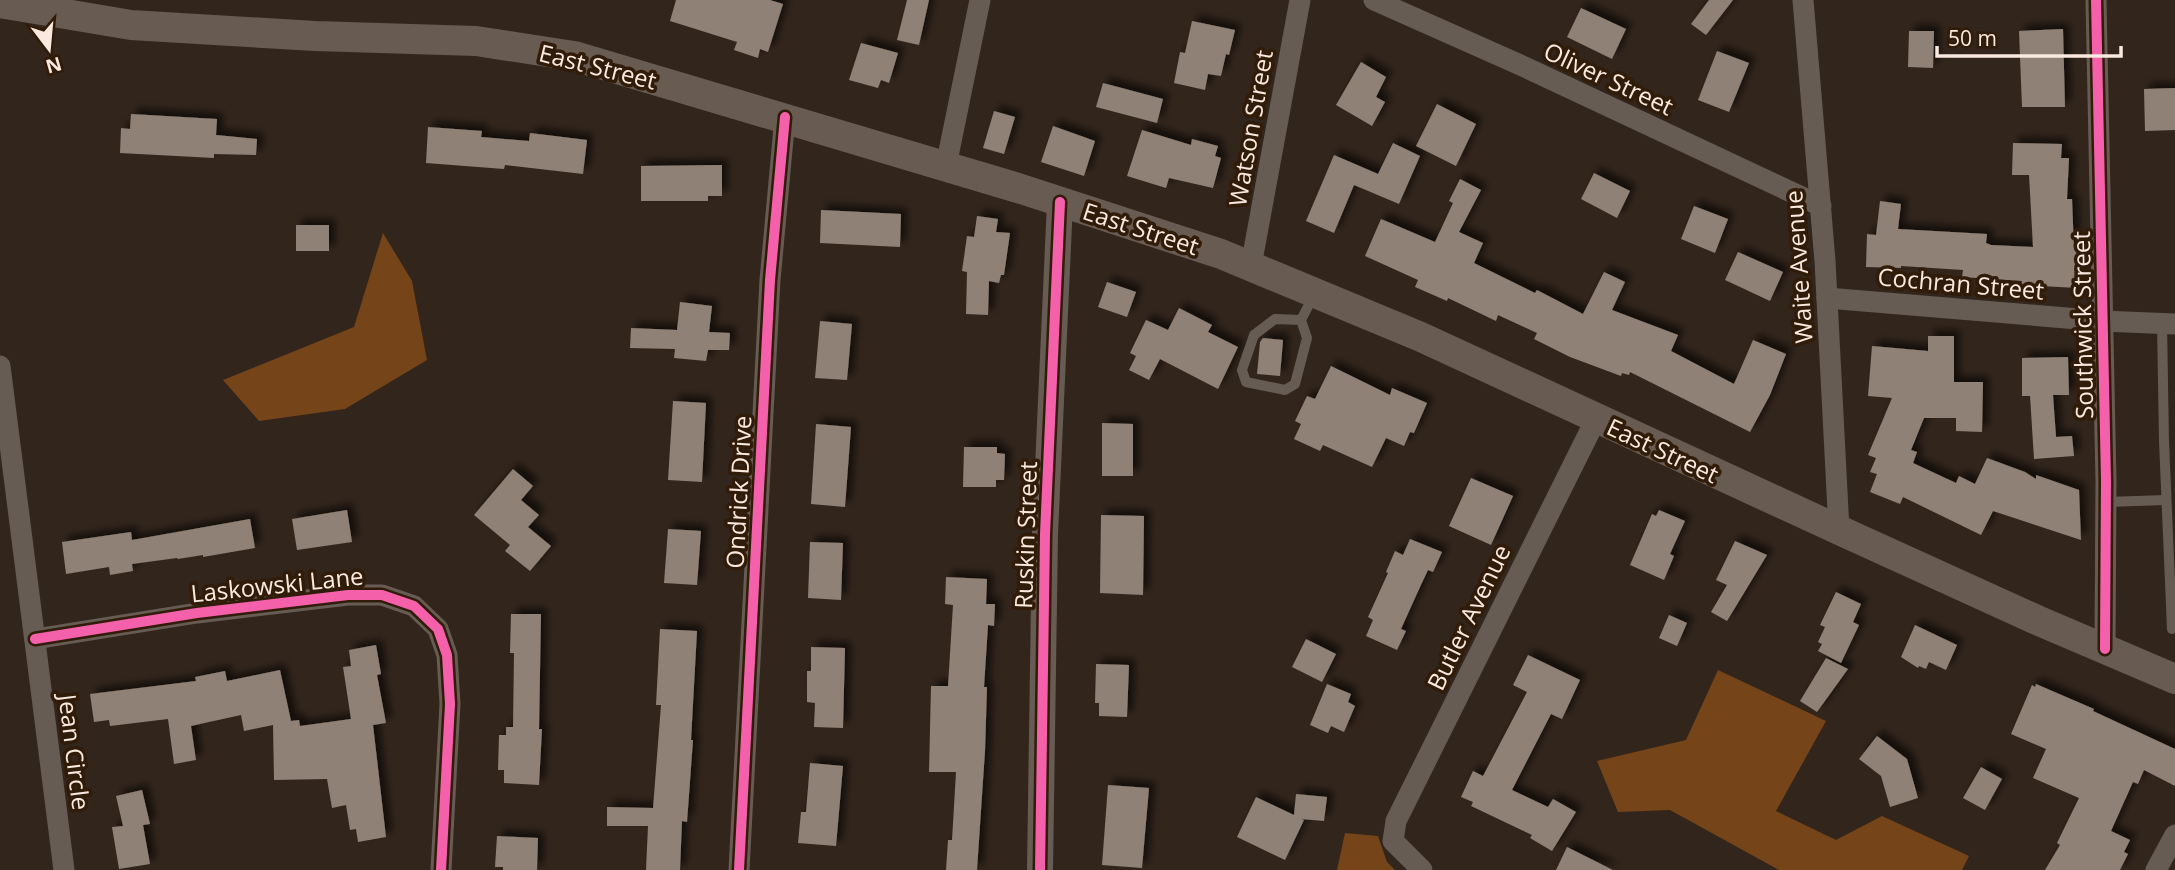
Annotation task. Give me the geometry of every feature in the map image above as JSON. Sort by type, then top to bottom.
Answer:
[{"type":"main road","name":"East Street","points":[[0,3],[131,25],[488,43],[574,56],[946,166],[1222,254],[1251,266],[1421,337],[1839,530],[2175,679]]},
{"type":"street","points":[[946,166],[980,0]]},
{"type":"street","name":"Watson Street","points":[[1251,266],[1300,0]]},
{"type":"street","name":"Oliver Street","points":[[1374,0],[1527,68],[1821,206]]},
{"type":"street","name":"Waite Avenue","points":[[1803,0],[1821,206],[1839,530]]},
{"type":"street","name":"Southwick Street","points":[[2096,0],[2106,502],[2105,649]]},
{"type":"street","name":"Ondrick Drive","points":[[739,870],[770,280],[785,117]]},
{"type":"street","name":"Ruskin Street","points":[[1040,870],[1045,534],[1060,202]]},
{"type":"street","name":"Cochran Street","points":[[1827,299],[2102,321],[2169,323]]},
{"type":"street","name":"Jean Circle","points":[[0,366],[64,870]]},
{"type":"street","name":"Butler Avenue","points":[[1422,870],[1393,841],[1396,821],[1596,419]]},
{"type":"street","name":"Laskowski Lane","points":[[35,639],[198,613],[348,595],[382,595],[414,606],[438,629],[447,655],[450,704],[442,870]]},
{"type":"street","points":[[2156,870],[2175,835]]},
{"type":"lane","points":[[1301,320],[1275,319],[1254,335],[1242,370],[1246,382],[1285,390],[1295,384],[1307,338],[1301,320],[1315,293]]},
{"type":"lane","points":[[2169,323],[2166,500],[2172,629]]},
{"type":"lane","points":[[2106,502],[2166,500]]},
{"type":"shaded area","points":[[383,233],[412,281],[427,360],[345,409],[259,421],[223,380],[354,327]]},
{"type":"shaded area","points":[[1718,670],[1826,721],[1776,811],[1836,840],[1882,816],[1969,856],[1962,870],[1779,870],[1670,810],[1618,812],[1597,761],[1686,740]]},
{"type":"shaded area","points":[[1345,833],[1378,836],[1387,862],[1395,870],[1337,870]]},
{"type":"building","points":[[676,0],[770,0],[783,4],[768,52],[760,49],[758,58],[734,50],[737,42],[670,21]]},
{"type":"building","points":[[907,0],[929,0],[919,45],[897,40]]},
{"type":"building","points":[[1709,0],[1733,0],[1706,35],[1691,24]]},
{"type":"building","points":[[1581,8],[1626,29],[1612,59],[1567,37]]},
{"type":"building","points":[[1192,21],[1235,30],[1221,76],[1208,74],[1205,90],[1174,83],[1180,52],[1185,53]]},
{"type":"building","points":[[2063,29],[2065,107],[2022,107],[2019,31]]},
{"type":"building","points":[[1909,31],[1934,31],[1933,68],[1908,67]]},
{"type":"building","points":[[861,43],[898,53],[889,83],[881,80],[878,88],[849,80]]},
{"type":"building","points":[[1717,51],[1749,63],[1729,112],[1698,100]]},
{"type":"building","points":[[1361,62],[1386,77],[1376,97],[1385,102],[1372,126],[1336,105]]},
{"type":"building","points":[[1103,83],[1163,99],[1157,123],[1096,107]]},
{"type":"building","points":[[2175,88],[2175,130],[2145,131],[2144,89]]},
{"type":"building","points":[[1437,104],[1476,124],[1456,166],[1416,146]]},
{"type":"building","points":[[994,111],[1015,117],[1004,154],[983,148]]},
{"type":"building","points":[[131,114],[217,119],[216,135],[257,139],[256,155],[214,154],[214,158],[120,153],[121,128],[130,129]]},
{"type":"building","points":[[1053,126],[1095,141],[1084,176],[1041,162]]},
{"type":"building","points":[[428,127],[482,131],[481,137],[529,141],[530,133],[587,140],[583,174],[505,165],[504,169],[426,163]]},
{"type":"building","points":[[1142,130],[1191,145],[1192,139],[1218,146],[1215,156],[1221,158],[1213,188],[1169,178],[1166,188],[1127,176]]},
{"type":"building","points":[[1393,143],[1420,156],[1399,204],[1354,185],[1334,233],[1306,221],[1334,155],[1378,174]]},
{"type":"building","points":[[2013,143],[2062,144],[2061,158],[2069,158],[2067,199],[2072,199],[2074,249],[2079,249],[2078,288],[2021,285],[2022,281],[1962,277],[1963,270],[1866,267],[1867,234],[1876,235],[1880,201],[1901,204],[1898,229],[1987,234],[1986,243],[1991,245],[2033,247],[2029,175],[2012,175]]},
{"type":"building","points":[[722,165],[722,196],[708,196],[708,201],[641,201],[641,166]]},
{"type":"building","points":[[1594,173],[1630,191],[1617,218],[1581,199]]},
{"type":"building","points":[[1460,179],[1481,190],[1459,232],[1483,243],[1474,263],[1535,293],[1537,290],[1583,314],[1604,272],[1625,282],[1612,310],[1678,335],[1671,351],[1734,384],[1753,340],[1786,354],[1770,395],[1750,432],[1630,372],[1629,375],[1622,373],[1621,376],[1570,357],[1534,339],[1537,333],[1498,315],[1496,321],[1448,298],[1447,301],[1415,287],[1418,280],[1365,256],[1381,219],[1435,242],[1453,203],[1449,201]]},
{"type":"building","points":[[1694,206],[1728,219],[1715,253],[1681,239]]},
{"type":"building","points":[[821,210],[901,214],[900,247],[820,243]]},
{"type":"building","points":[[977,216],[998,219],[996,232],[1010,233],[1004,275],[1001,275],[999,283],[989,281],[988,315],[966,314],[967,272],[962,271],[967,236],[974,237]]},
{"type":"building","points":[[296,225],[329,225],[329,251],[296,251]]},
{"type":"building","points":[[1738,252],[1783,272],[1770,301],[1725,280]]},
{"type":"building","points":[[1107,282],[1136,292],[1127,317],[1098,307]]},
{"type":"building","points":[[680,302],[712,306],[709,332],[730,333],[729,350],[708,350],[706,361],[674,358],[675,349],[630,348],[631,328],[677,330]]},
{"type":"building","points":[[1179,308],[1212,325],[1208,332],[1238,347],[1218,389],[1160,359],[1149,380],[1129,370],[1136,356],[1130,353],[1146,320],[1168,330]]},
{"type":"building","points":[[820,321],[852,324],[847,380],[815,378]]},
{"type":"building","points":[[1928,336],[1954,336],[1954,382],[1983,382],[1982,432],[1956,431],[1956,418],[1924,418],[1911,450],[1917,452],[1913,463],[1956,483],[1959,476],[1975,484],[1987,458],[2025,472],[2036,479],[2036,475],[2079,490],[2081,540],[1993,511],[1981,535],[1903,497],[1900,504],[1870,492],[1877,474],[1870,472],[1876,458],[1868,455],[1892,398],[1868,396],[1872,346],[1928,351]]},
{"type":"building","points":[[1263,338],[1283,340],[1280,376],[1257,374],[1260,342]]},
{"type":"building","points":[[2068,357],[2069,395],[2053,395],[2056,437],[2072,436],[2074,456],[2034,459],[2030,396],[2022,396],[2022,358]]},
{"type":"building","points":[[1331,366],[1390,395],[1392,388],[1427,403],[1414,433],[1410,432],[1404,446],[1386,438],[1372,467],[1323,445],[1320,451],[1294,439],[1301,424],[1295,421],[1307,396],[1315,399]]},
{"type":"building","points":[[673,401],[706,403],[702,482],[668,480]]},
{"type":"building","points":[[1102,423],[1133,424],[1133,476],[1102,476]]},
{"type":"building","points":[[816,424],[851,427],[845,507],[811,504]]},
{"type":"building","points":[[964,447],[997,447],[997,453],[1005,454],[1004,480],[996,480],[996,487],[963,487]]},
{"type":"building","points":[[513,469],[533,486],[521,500],[539,515],[528,527],[551,546],[530,571],[505,551],[510,545],[474,515]]},
{"type":"building","points":[[1471,478],[1513,496],[1491,545],[1449,526]]},
{"type":"building","points":[[347,510],[352,542],[297,550],[292,519]]},
{"type":"building","points":[[1659,510],[1685,521],[1670,554],[1674,556],[1664,580],[1630,565],[1652,514],[1656,516]]},
{"type":"building","points":[[1101,515],[1144,516],[1143,595],[1100,593]]},
{"type":"building","points":[[250,519],[255,548],[203,557],[132,564],[133,571],[110,575],[109,567],[66,574],[62,542],[131,532],[132,540]]},
{"type":"building","points":[[668,529],[701,531],[697,585],[664,583]]},
{"type":"building","points":[[1410,539],[1442,552],[1433,572],[1428,570],[1420,587],[1401,629],[1406,631],[1397,650],[1366,636],[1373,620],[1368,617],[1395,551],[1403,555]]},
{"type":"building","points":[[1735,541],[1767,555],[1727,621],[1711,612],[1727,585],[1716,580]]},
{"type":"building","points":[[810,542],[843,543],[841,600],[808,598]]},
{"type":"building","points":[[946,577],[987,579],[986,604],[995,604],[994,626],[988,625],[984,687],[987,687],[985,751],[977,870],[946,870],[948,840],[952,840],[956,772],[929,772],[931,686],[948,686],[953,605],[945,604]]},
{"type":"building","points":[[1836,592],[1861,604],[1853,622],[1859,625],[1841,663],[1818,651],[1822,644],[1818,642],[1825,627],[1820,625]]},
{"type":"building","points":[[511,614],[541,614],[539,729],[542,729],[539,785],[504,783],[504,770],[498,770],[499,735],[506,735],[506,727],[513,727],[514,653],[510,653]]},
{"type":"building","points":[[1669,615],[1687,623],[1677,646],[1659,638]]},
{"type":"building","points":[[1915,625],[1957,645],[1946,670],[1929,662],[1926,669],[1919,666],[1918,668],[1901,657]]},
{"type":"building","points":[[660,629],[697,631],[693,740],[687,822],[682,821],[680,870],[646,870],[648,826],[607,826],[607,807],[653,808],[661,705],[656,705]]},
{"type":"building","points":[[1306,639],[1336,654],[1322,682],[1292,667]]},
{"type":"building","points":[[376,645],[381,674],[377,675],[386,723],[373,725],[386,837],[358,842],[356,829],[350,830],[346,805],[332,808],[327,779],[274,780],[273,725],[244,731],[241,715],[191,726],[196,760],[174,764],[168,719],[110,726],[109,720],[94,722],[90,694],[196,681],[195,677],[225,671],[227,681],[280,670],[291,721],[299,720],[300,726],[351,719],[343,667],[351,666],[349,650]]},
{"type":"building","points":[[811,647],[845,648],[843,728],[814,727],[815,703],[807,702],[807,671],[811,671]]},
{"type":"building","points":[[1528,655],[1580,680],[1562,719],[1551,714],[1512,790],[1548,807],[1553,799],[1576,812],[1552,851],[1530,838],[1532,835],[1471,806],[1473,802],[1461,797],[1473,771],[1483,776],[1527,692],[1513,685]]},
{"type":"building","points":[[1826,658],[1848,669],[1817,712],[1800,701]]},
{"type":"building","points":[[1096,664],[1129,665],[1127,717],[1099,716],[1099,703],[1095,703]]},
{"type":"building","points":[[1327,684],[1351,694],[1348,702],[1355,706],[1344,732],[1331,726],[1328,733],[1310,725]]},
{"type":"building","points":[[2036,684],[2175,749],[2175,786],[2144,770],[2138,784],[2133,782],[2111,831],[2130,840],[2124,852],[2128,854],[2120,870],[2045,870],[2060,845],[2057,843],[2079,798],[2033,778],[2046,749],[2011,734],[2032,685],[2035,687]]},
{"type":"building","points":[[1877,736],[1907,759],[1918,798],[1890,807],[1881,776],[1859,759]]},
{"type":"building","points":[[810,763],[843,766],[836,846],[798,843],[801,812],[806,812]]},
{"type":"building","points":[[1981,767],[2002,779],[1985,810],[1963,798]]},
{"type":"building","points":[[1108,785],[1149,788],[1142,868],[1102,865]]},
{"type":"building","points":[[142,790],[150,824],[143,825],[150,864],[119,869],[112,827],[123,826],[116,796]]},
{"type":"building","points":[[1296,794],[1327,797],[1324,821],[1301,819],[1304,820],[1285,860],[1237,837],[1256,797],[1294,815]]},
{"type":"building","points":[[497,836],[538,838],[537,870],[503,870],[503,867],[495,867]]},
{"type":"building","points":[[1567,847],[1613,870],[1556,870]]},
{"type":"cycle path","points":[[2096,0],[2106,481],[2105,649]]},
{"type":"cycle path","points":[[739,870],[770,280],[785,117]]},
{"type":"cycle path","points":[[1040,870],[1045,534],[1060,202]]},
{"type":"cycle path","points":[[35,639],[197,613],[348,595],[382,595],[414,606],[438,629],[447,655],[450,704],[441,870]]}]
